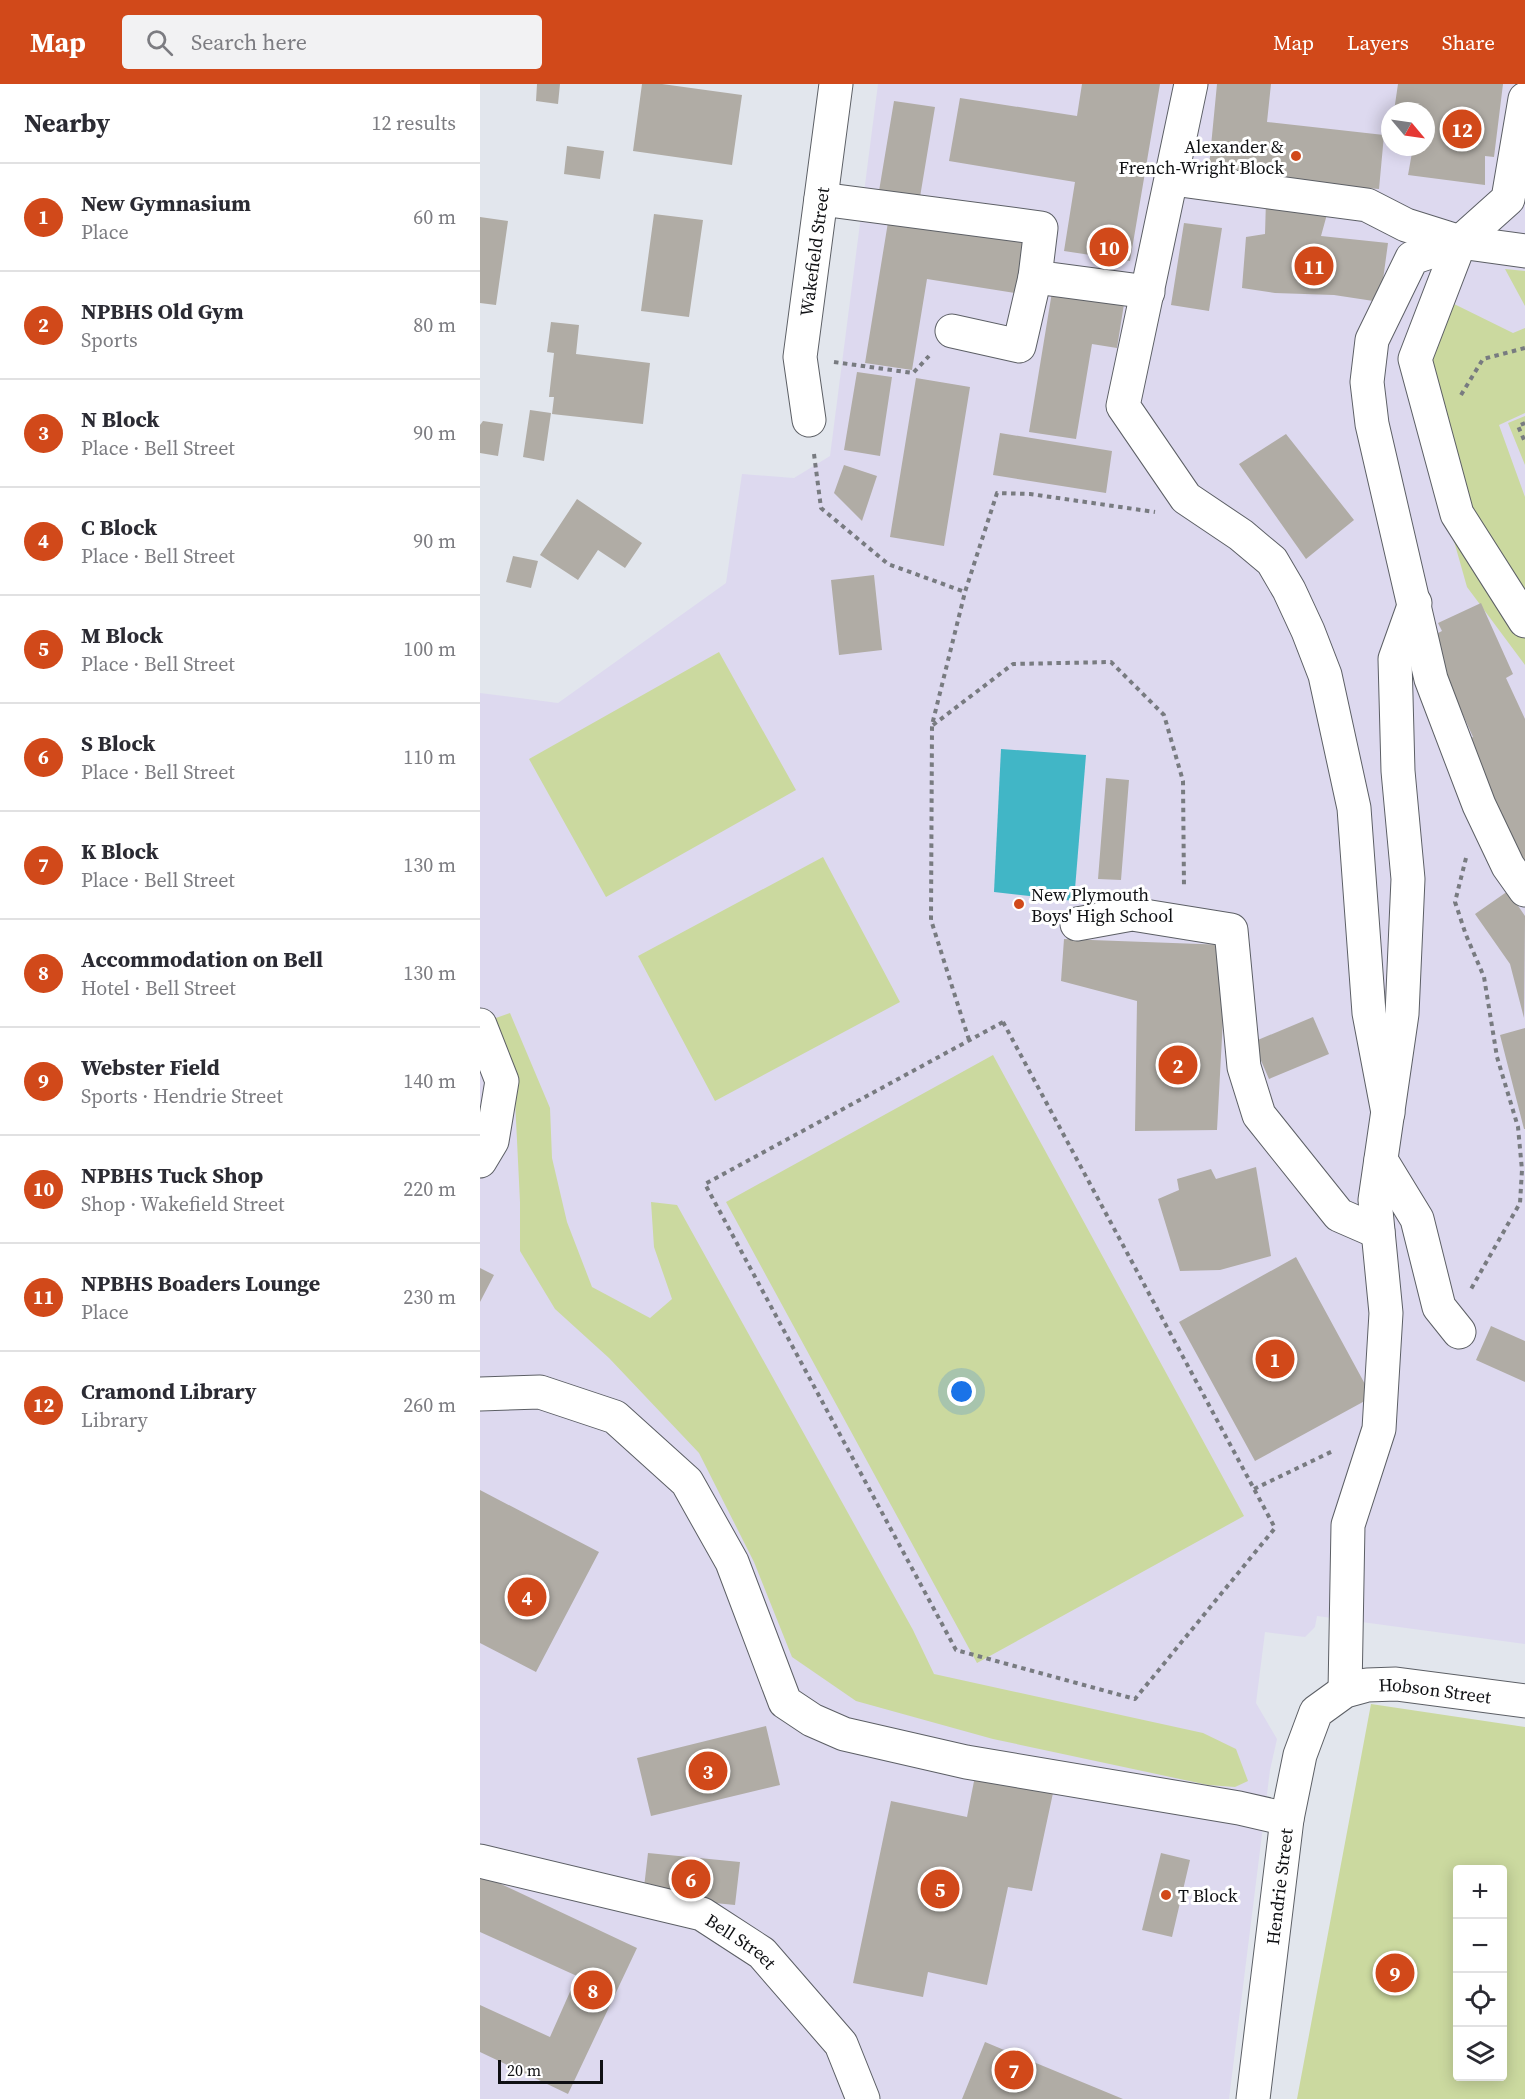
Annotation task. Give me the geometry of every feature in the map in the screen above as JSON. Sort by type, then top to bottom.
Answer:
[{"type":"street","name":"Wakefield Street","points":[[809,420],[800,357],[836,84]]},
{"type":"street","points":[[1191,84],[1173,179],[1123,406],[1186,498],[1241,534],[1272,561],[1289,590],[1324,675],[1354,808],[1370,1013],[1388,1113]]},
{"type":"street","points":[[1525,99],[1508,199],[1460,242],[1412,258],[1371,340],[1367,382],[1372,424],[1431,679],[1479,805],[1508,866],[1525,890]]},
{"type":"street","points":[[1173,179],[1368,205],[1406,225],[1460,242],[1525,251]]},
{"type":"street","points":[[821,199],[1041,228],[1035,277],[1019,346],[952,330]]},
{"type":"street","points":[[1460,242],[1415,359],[1457,514],[1525,621]]},
{"type":"street","points":[[1035,277],[1148,292]]},
{"type":"street","points":[[1345,1691],[1348,1525],[1379,1429],[1386,1313],[1376,1200],[1402,1014],[1408,879],[1398,771],[1395,659],[1415,603]]},
{"type":"street","points":[[1077,924],[1132,914],[1231,930],[1244,1067],[1259,1115],[1339,1215],[1378,1232]]},
{"type":"street","points":[[480,1025],[502,1081],[492,1141],[480,1161]]},
{"type":"street","points":[[1381,1160],[1417,1219],[1439,1307],[1455,1328]]},
{"type":"street","points":[[480,1394],[540,1392],[615,1417],[687,1482],[732,1562],[785,1702],[812,1720],[844,1734],[966,1762],[1239,1808],[1287,1819]]},
{"type":"street","name":"Hobson Street","points":[[1345,1691],[1368,1685],[1396,1684],[1525,1701]]},
{"type":"street","name":"Hendrie Street","points":[[1253,2099],[1287,1819],[1300,1755],[1316,1712],[1345,1691]]},
{"type":"street","name":"Bell Street","points":[[480,1862],[702,1914],[762,1953],[841,2044],[863,2099]]},
{"type":"path","points":[[800,357],[913,373],[952,330]]},
{"type":"path","points":[[1460,397],[1483,359],[1525,348]]},
{"type":"path","points":[[809,420],[821,508],[888,564],[965,592]]},
{"type":"path","points":[[1525,423],[1518,426],[1525,442]]},
{"type":"path","points":[[969,1040],[931,920],[932,725],[965,592],[997,493],[1030,494],[1154,513],[1186,498]]},
{"type":"path","points":[[932,725],[1013,664],[1111,662],[1164,715],[1183,781],[1184,923]]},
{"type":"path","points":[[1455,1328],[1520,1203],[1523,1158],[1518,1127],[1497,1057],[1484,977],[1455,902],[1479,805]]},
{"type":"path","points":[[1003,1022],[1254,1489],[1275,1528],[1135,1699],[956,1650],[705,1184],[1003,1022]]},
{"type":"path","points":[[1520,1203],[1525,1205]]},
{"type":"path","points":[[1254,1489],[1379,1429]]},
{"type":"shaded area","name":"New Plymouth Boys' High School","points":[[878,84],[1525,84],[1525,1644],[1317,1616],[1315,1627],[1305,1637],[1265,1632],[1256,1703],[1277,1739],[1270,1770],[1229,2099],[480,2099],[480,693],[558,703],[726,583],[742,474],[794,478],[830,456]]},
{"type":"green space","points":[[1505,269],[1525,271],[1525,306]]},
{"type":"green space","points":[[1448,301],[1513,333],[1525,328],[1525,413],[1499,425],[1525,497],[1525,665],[1467,587],[1409,382]]},
{"type":"green space","points":[[1525,416],[1525,465],[1508,423]]},
{"type":"green space","points":[[719,652],[796,790],[606,897],[529,759]]},
{"type":"green space","points":[[823,857],[900,1002],[715,1101],[638,956]]},
{"type":"green space","points":[[510,1013],[550,1108],[552,1158],[567,1222],[592,1287],[650,1318],[672,1299],[654,1247],[651,1202],[677,1205],[913,1630],[934,1674],[1203,1733],[1236,1749],[1248,1781],[1235,1787],[1208,1785],[993,1739],[856,1701],[792,1657],[754,1562],[699,1453],[609,1358],[555,1309],[520,1251],[514,1079],[493,1019]]},
{"type":"green space","points":[[993,1055],[1244,1516],[977,1663],[726,1202]]},
{"type":"green space","points":[[1371,1704],[1525,1727],[1525,2099],[1297,2099]]},
{"type":"water","points":[[1001,749],[1086,755],[1074,901],[994,892]]},
{"type":"building","points":[[537,84],[560,84],[558,104],[536,101]]},
{"type":"building","points":[[642,84],[662,84],[742,95],[732,165],[633,151]]},
{"type":"building","points":[[1082,84],[1160,84],[1130,261],[1064,251],[1075,182],[949,161],[960,98],[1077,116]]},
{"type":"building","name":"Alexander & French-Wright Block","points":[[1217,84],[1271,84],[1267,122],[1381,135],[1382,156],[1379,189],[1208,177]]},
{"type":"building","points":[[1398,84],[1503,84],[1494,157],[1485,156],[1485,185],[1408,175],[1411,156],[1435,156],[1435,102],[1395,102]]},
{"type":"building","points":[[894,101],[935,107],[920,197],[879,191]]},
{"type":"building","points":[[567,146],[604,151],[600,179],[564,174]]},
{"type":"building","points":[[1266,200],[1329,207],[1321,236],[1388,243],[1380,302],[1334,295],[1275,293],[1242,288],[1246,237],[1265,234]]},
{"type":"building","points":[[654,214],[703,220],[689,317],[641,311]]},
{"type":"building","points":[[889,216],[1036,239],[1027,295],[927,279],[912,370],[865,363]]},
{"type":"building","points":[[480,217],[508,221],[496,305],[480,303]]},
{"type":"building","points":[[1184,223],[1222,228],[1209,311],[1171,305]]},
{"type":"building","points":[[1052,292],[1124,304],[1117,348],[1092,344],[1076,439],[1029,432]]},
{"type":"building","points":[[551,322],[579,325],[576,354],[650,363],[643,424],[552,414],[554,397],[549,397],[554,353],[547,352]]},
{"type":"building","points":[[857,372],[892,377],[880,456],[844,450]]},
{"type":"building","points":[[916,378],[970,387],[944,546],[890,537]]},
{"type":"building","points":[[530,410],[551,413],[544,461],[523,457]]},
{"type":"building","points":[[483,421],[503,424],[498,456],[480,453],[480,425]]},
{"type":"building","points":[[1000,433],[1112,451],[1106,493],[993,475]]},
{"type":"building","points":[[1286,434],[1354,520],[1306,559],[1239,464]]},
{"type":"building","points":[[844,465],[877,476],[862,521],[834,493]]},
{"type":"building","points":[[577,499],[642,543],[625,568],[598,550],[578,580],[540,555]]},
{"type":"building","points":[[513,556],[538,561],[531,588],[506,582]]},
{"type":"building","points":[[874,575],[882,650],[839,655],[831,580]]},
{"type":"building","points":[[1481,603],[1513,674],[1506,678],[1525,719],[1525,872],[1462,742],[1473,737],[1428,638],[1442,631],[1438,623]]},
{"type":"building","points":[[1106,778],[1129,780],[1121,880],[1098,879]]},
{"type":"building","points":[[1508,891],[1525,916],[1524,1018],[1510,964],[1475,914]]},
{"type":"building","points":[[1064,939],[1227,945],[1217,1130],[1135,1131],[1137,1001],[1061,981]]},
{"type":"building","points":[[1313,1017],[1329,1054],[1269,1079],[1253,1042]]},
{"type":"building","points":[[1525,1028],[1525,1129],[1524,1129],[1500,1035]]},
{"type":"building","points":[[1256,1167],[1271,1256],[1220,1270],[1180,1271],[1158,1199],[1179,1190],[1177,1179],[1211,1169],[1216,1179]]},
{"type":"building","points":[[1296,1257],[1372,1397],[1255,1461],[1179,1322]]},
{"type":"building","points":[[480,1268],[494,1275],[480,1302]]},
{"type":"building","points":[[1491,1326],[1525,1341],[1525,1382],[1476,1360]]},
{"type":"building","points":[[480,1490],[599,1552],[536,1672],[480,1643]]},
{"type":"building","points":[[766,1726],[780,1785],[651,1816],[637,1758]]},
{"type":"building","points":[[975,1776],[1053,1793],[1032,1891],[1008,1887],[987,1985],[928,1972],[923,1997],[853,1983],[891,1801],[967,1817]]},
{"type":"building","points":[[648,1853],[740,1862],[735,1905],[643,1896]]},
{"type":"building","name":"T Block","points":[[1161,1853],[1190,1860],[1172,1937],[1142,1930]]},
{"type":"building","points":[[480,1874],[637,1948],[568,2094],[480,2052],[480,2005],[550,2037],[577,1976],[480,1932]]},
{"type":"building","points":[[985,2042],[1123,2099],[962,2099]]},
{"type":"place","name":"Cramond Library","points":[[1462,129]]},
{"type":"place","name":"Alexander & French-Wright Block","points":[[1296,156]]},
{"type":"place","name":"NPBHS Tuck Shop","points":[[1109,247]]},
{"type":"place","name":"NPBHS Boaders Lounge","points":[[1314,266]]},
{"type":"place","name":"New Plymouth Boys' High School","points":[[1019,904]]},
{"type":"place","name":"NPBHS Old Gym","points":[[1178,1065]]},
{"type":"place","name":"New Gymnasium","points":[[1275,1359]]},
{"type":"place","name":"C Block","points":[[527,1597]]},
{"type":"place","name":"N Block","points":[[708,1771]]},
{"type":"place","name":"S Block","points":[[691,1879]]},
{"type":"place","name":"M Block","points":[[940,1889]]},
{"type":"place","name":"T Block","points":[[1166,1895]]},
{"type":"place","name":"Webster Field","points":[[1395,1973]]},
{"type":"place","name":"Accommodation on Bell","points":[[593,1990]]},
{"type":"place","name":"K Block","points":[[1014,2070]]}]
